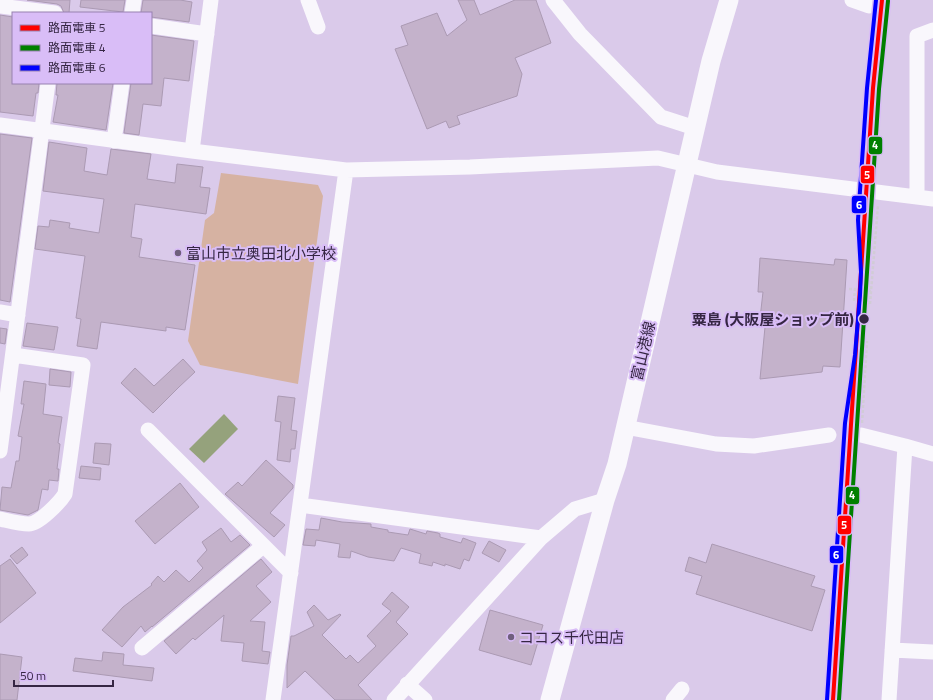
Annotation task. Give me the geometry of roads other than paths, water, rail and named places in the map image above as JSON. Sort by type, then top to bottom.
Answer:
[{"type":"main road","name":"富山港線","points":[[550,700],[605,500],[617,464],[711,61],[729,0]]},
{"type":"street","points":[[56,12],[59,0]]},
{"type":"street","points":[[132,12],[134,0]]},
{"type":"street","points":[[192,152],[212,0]]},
{"type":"street","points":[[308,0],[318,27]]},
{"type":"street","points":[[553,0],[580,34],[661,117],[695,128]]},
{"type":"street","points":[[852,0],[869,6]]},
{"type":"street","points":[[0,6],[48,12]]},
{"type":"street","points":[[152,26],[207,34]]},
{"type":"street","points":[[917,197],[917,36],[933,30]]},
{"type":"street","points":[[0,451],[48,84]]},
{"type":"street","points":[[114,141],[122,84]]},
{"type":"street","points":[[0,125],[192,152],[346,170],[470,167],[658,158],[717,172],[933,199]]},
{"type":"street","points":[[273,700],[346,170]]},
{"type":"street","points":[[0,312],[18,315]]},
{"type":"street","points":[[0,519],[30,524],[36,522],[62,500],[65,494],[83,365],[13,355]]},
{"type":"street","points":[[625,427],[716,444],[754,446],[828,435]]},
{"type":"street","points":[[148,430],[291,573]]},
{"type":"street","points":[[862,436],[933,454]]},
{"type":"street","points":[[889,700],[905,446]]},
{"type":"street","points":[[394,700],[541,538],[575,509],[605,500]]},
{"type":"street","points":[[300,505],[541,538]]},
{"type":"street","points":[[142,648],[263,546]]},
{"type":"street","points":[[892,650],[933,652]]},
{"type":"street","points":[[408,684],[425,700]]},
{"type":"tram line","name":"6","points":[[827,700],[845,423],[855,355],[860,295],[861,272],[858,220],[867,88],[876,0]]},
{"type":"tram line","name":"5","points":[[833,700],[873,88],[882,0]]},
{"type":"tram line","name":"4","points":[[839,700],[879,89],[888,1]]},
{"type":"place","name":"富山市立奥田北小学校","points":[[178,253]]},
{"type":"place","name":"粟島 (大阪屋ショップ前)","points":[[864,319]]},
{"type":"place","name":"ココス千代田店","points":[[511,637]]}]
